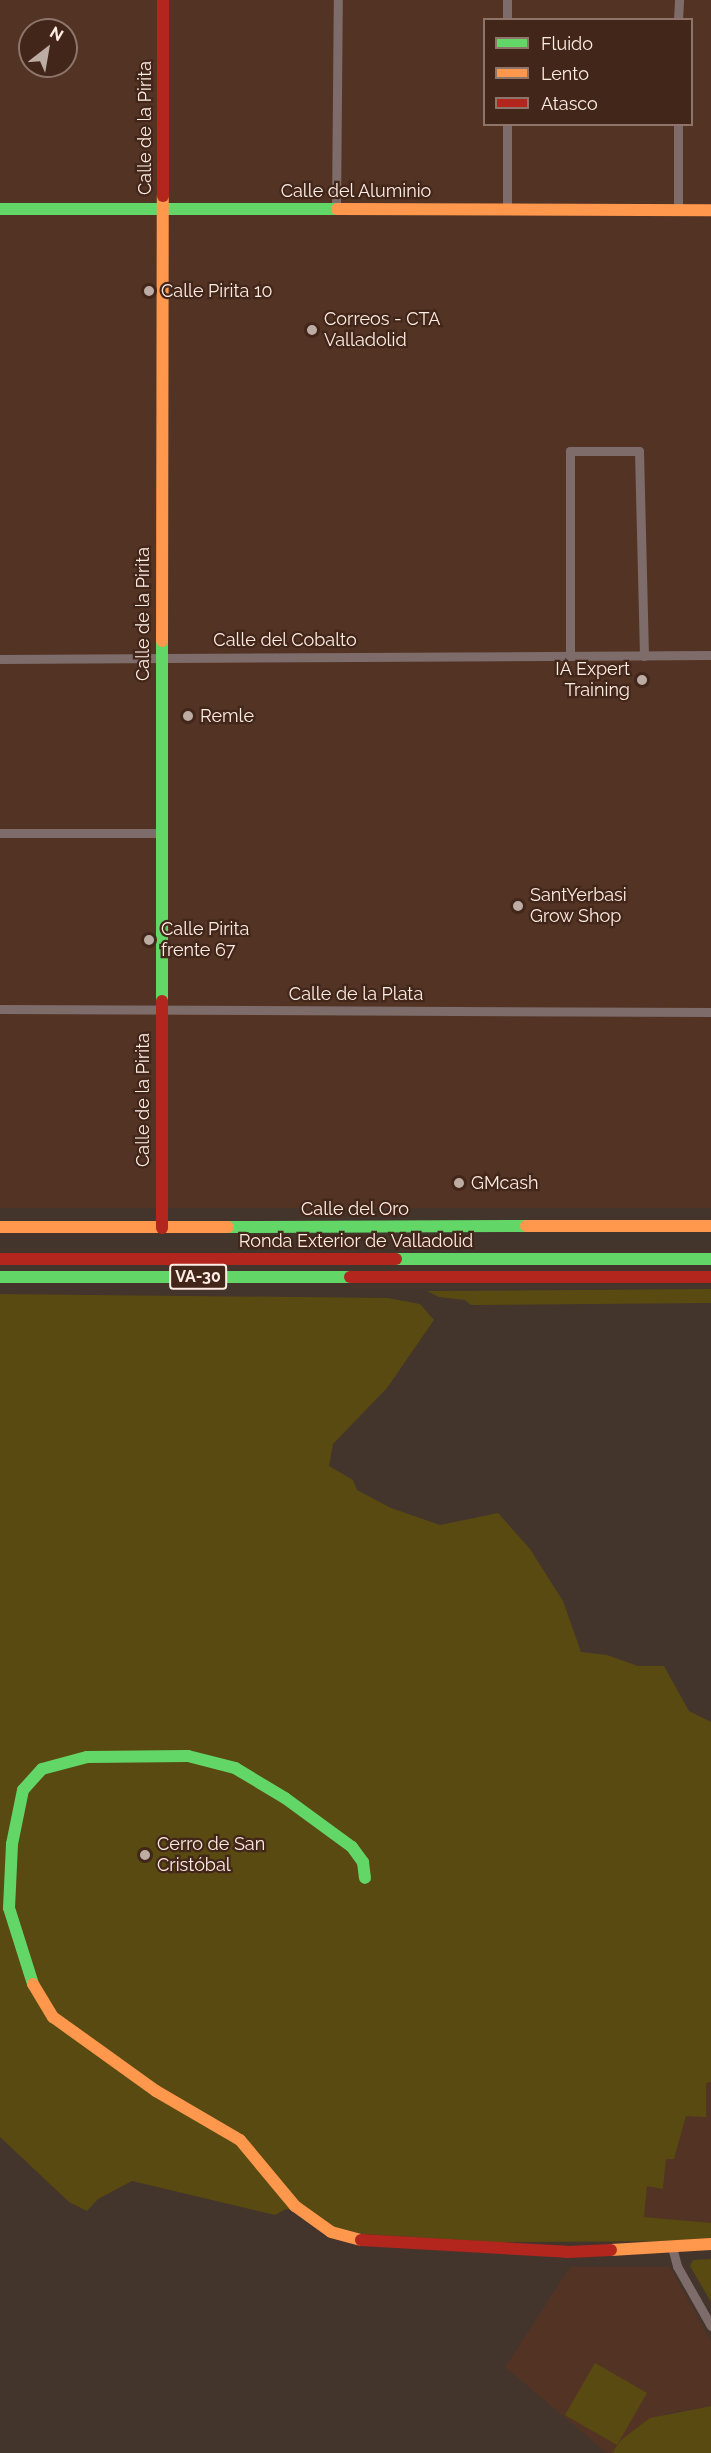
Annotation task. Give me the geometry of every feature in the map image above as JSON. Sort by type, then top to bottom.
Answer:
[{"type":"main road","name":"Calle de la Pirita","points":[[162,1228],[163,0]]},
{"type":"main road","name":"Calle del Aluminio","points":[[0,209],[711,210]]},
{"type":"main road","name":"Calle del Oro","points":[[0,1227],[711,1227]]},
{"type":"main road","name":"Ronda Exterior de Valladolid","points":[[0,1259],[711,1259]]},
{"type":"main road","name":"Ronda Exterior de Valladolid","points":[[0,1277],[711,1277]]},
{"type":"main road","points":[[364,1878],[363,1862],[352,1847],[271,1789],[235,1768],[188,1756],[87,1757],[42,1769],[23,1790],[12,1844],[9,1908],[27,1975],[53,2017],[156,2091],[240,2140],[308,2218],[332,2232],[363,2240],[567,2252],[711,2244]]},
{"type":"street","points":[[336,209],[338,0]]},
{"type":"street","points":[[507,0],[507,18]]},
{"type":"street","points":[[678,0],[678,18]]},
{"type":"street","points":[[507,126],[507,209]]},
{"type":"street","points":[[678,126],[678,210]]},
{"type":"street","points":[[570,656],[570,451],[639,452],[644,656]]},
{"type":"street","name":"Calle del Cobalto","points":[[0,658],[161,655],[711,655]]},
{"type":"street","points":[[0,833],[161,833]]},
{"type":"street","name":"Calle de la Plata","points":[[0,1009],[711,1012]]},
{"type":"street","points":[[672,2247],[677,2266],[711,2326]]},
{"type":"shaded area","points":[[0,0],[711,0],[711,1208],[0,1208]]},
{"type":"shaded area","points":[[711,1289],[711,1303],[471,1305],[465,1300],[439,1297],[427,1291]]},
{"type":"shaded area","points":[[0,1294],[388,1298],[420,1304],[434,1320],[387,1388],[333,1444],[329,1466],[353,1480],[357,1490],[391,1508],[440,1525],[498,1513],[530,1549],[563,1601],[581,1652],[607,1655],[638,1666],[664,1666],[689,1711],[711,1722],[711,2082],[706,2083],[706,2117],[686,2116],[674,2159],[666,2159],[663,2189],[647,2186],[644,2217],[711,2223],[711,2241],[494,2242],[364,2234],[332,2227],[308,2212],[286,2209],[275,2215],[132,2181],[98,2199],[87,2211],[69,2202],[0,2137]]},
{"type":"shaded area","points":[[711,2082],[711,2223],[644,2217],[647,2186],[663,2189],[666,2158],[674,2159],[686,2116],[706,2083]]},
{"type":"shaded area","points":[[711,2259],[711,2302],[690,2266],[693,2260]]},
{"type":"shaded area","points":[[570,2267],[670,2267],[711,2341],[711,2406],[665,2414],[621,2440],[612,2453],[607,2453],[505,2367]]},
{"type":"shaded area","points":[[595,2363],[647,2393],[617,2445],[565,2415]]},
{"type":"shaded area","points":[[711,2406],[711,2453],[612,2453],[621,2440],[650,2418]]},
{"type":"traffic: fast","points":[[0,209],[337,209]]},
{"type":"traffic: fast","points":[[162,641],[162,1001]]},
{"type":"traffic: fast","points":[[228,1227],[526,1226]]},
{"type":"traffic: fast","points":[[396,1259],[711,1259]]},
{"type":"traffic: fast","points":[[0,1277],[350,1277]]},
{"type":"traffic: fast","points":[[33,1984],[9,1908],[12,1844],[23,1790],[42,1769],[87,1757],[188,1756],[235,1768],[285,1798],[352,1847],[363,1862],[365,1878]]},
{"type":"traffic: slow","points":[[162,641],[163,196]]},
{"type":"traffic: slow","points":[[337,209],[711,210]]},
{"type":"traffic: slow","points":[[526,1226],[711,1226]]},
{"type":"traffic: slow","points":[[0,1227],[228,1227]]},
{"type":"traffic: slow","points":[[33,1984],[53,2017],[156,2091],[240,2140],[295,2206],[331,2232],[361,2240]]},
{"type":"traffic: slow","points":[[611,2250],[711,2244]]},
{"type":"traffic: jam","points":[[163,0],[163,196]]},
{"type":"traffic: jam","points":[[162,1001],[162,1228]]},
{"type":"traffic: jam","points":[[0,1259],[396,1259]]},
{"type":"traffic: jam","points":[[350,1277],[711,1277]]},
{"type":"traffic: jam","points":[[361,2240],[567,2252],[611,2250]]},
{"type":"place","name":"Calle Pirita 10","points":[[149,291]]},
{"type":"place","name":"Correos - CTA Valladolid","points":[[312,330]]},
{"type":"place","name":"IA Expert Training","points":[[642,680]]},
{"type":"place","name":"Remle","points":[[188,716]]},
{"type":"place","name":"SantYerbasi Grow Shop","points":[[518,906]]},
{"type":"place","name":"Calle Pirita frente 67","points":[[149,940]]},
{"type":"place","name":"GMcash","points":[[459,1183]]},
{"type":"place","name":"Cerro de San Cristóbal","points":[[145,1855]]}]
